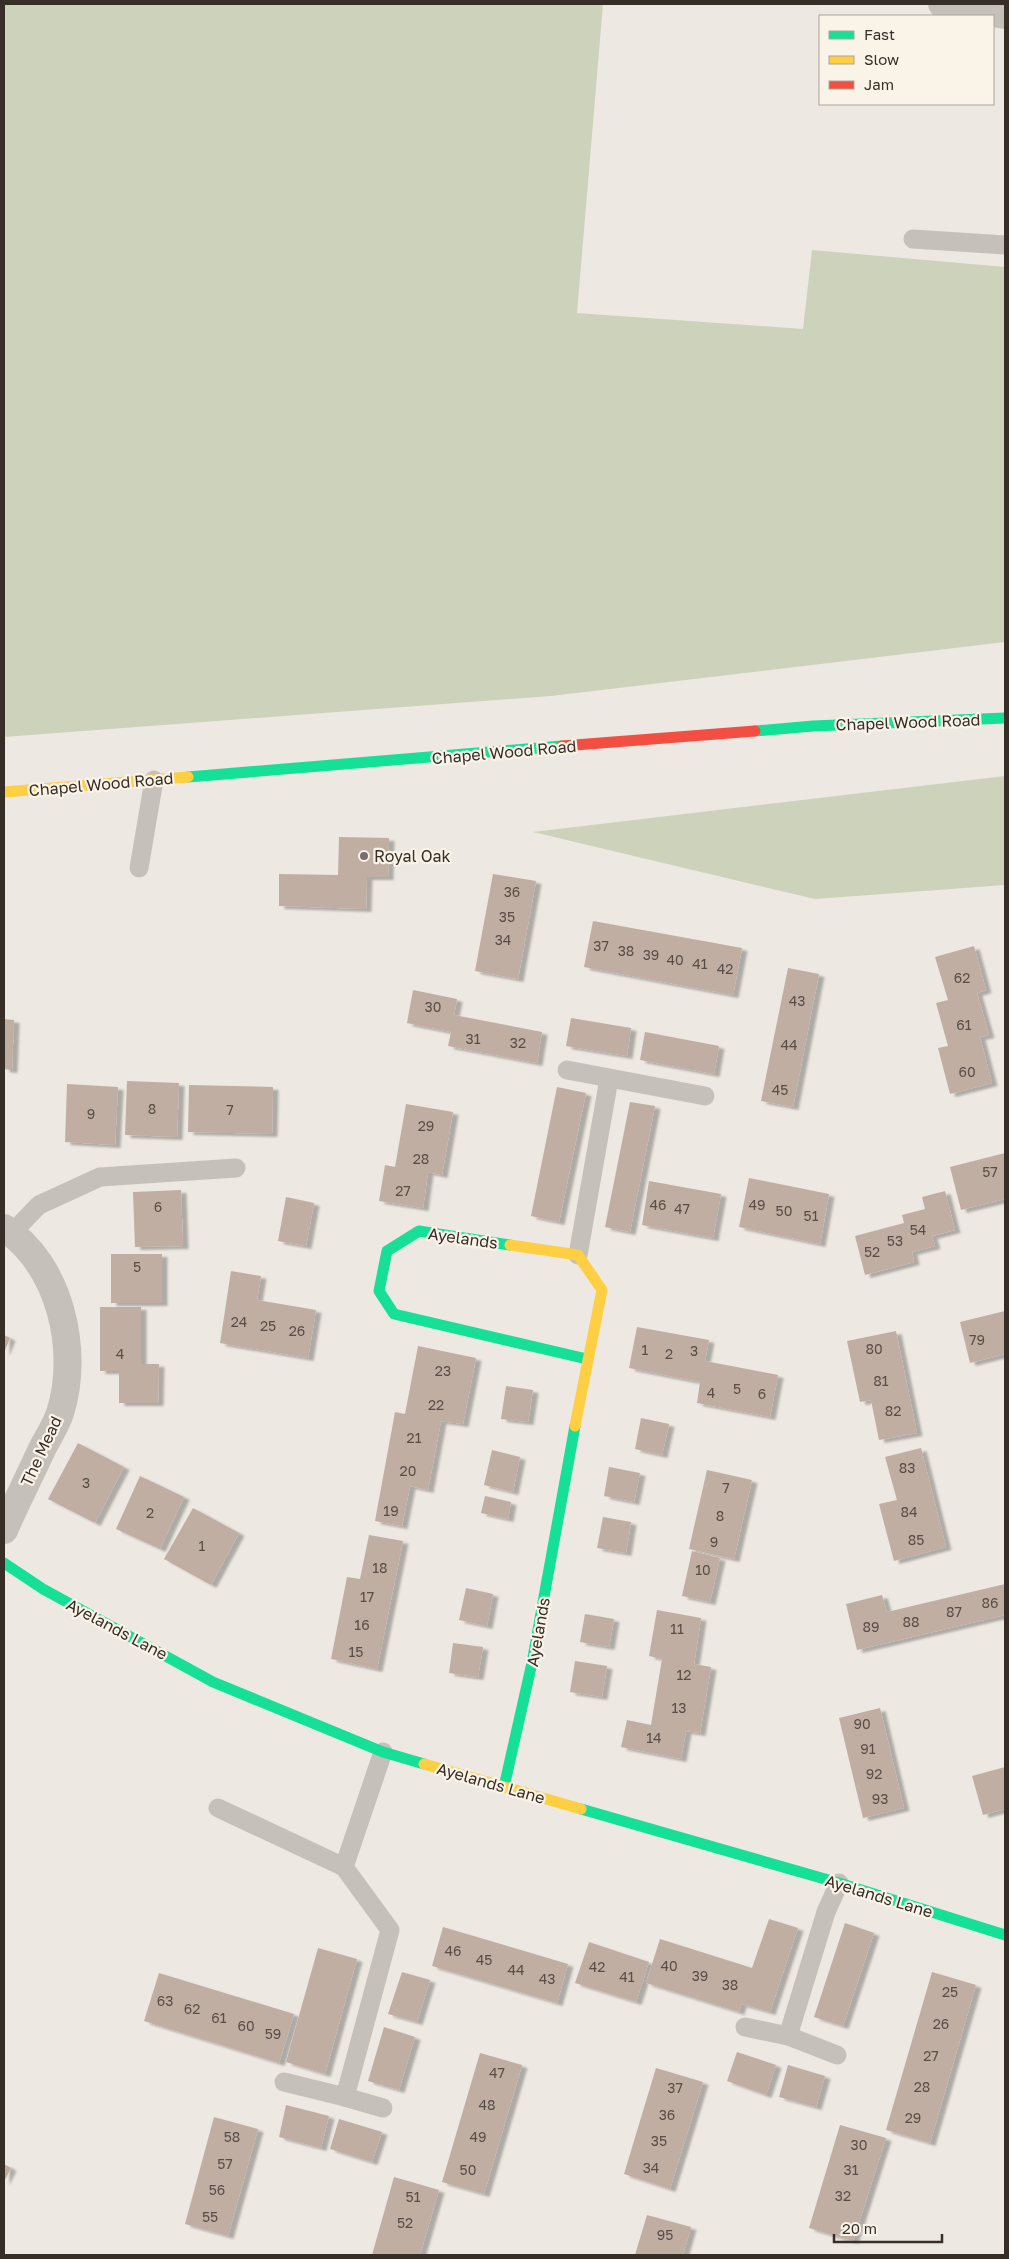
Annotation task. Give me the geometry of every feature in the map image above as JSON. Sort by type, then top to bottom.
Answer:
[{"type":"street","points":[[942,4],[1005,15]]},
{"type":"street","name":"Chapel Wood Road","points":[[4,792],[408,761],[813,726],[1005,718]]},
{"type":"street","name":"The Mead","points":[[4,1530],[60,1413],[68,1374],[66,1333],[55,1291],[40,1265],[8,1230]]},
{"type":"street","name":"Ayelands","points":[[504,1787],[524,1707],[587,1359],[602,1290],[578,1255],[419,1231],[387,1251],[379,1291],[394,1314],[587,1359]]},
{"type":"street","name":"Ayelands Lane","points":[[4,1563],[43,1589],[213,1682],[383,1752],[838,1883],[1005,1934]]},
{"type":"lane","points":[[913,238],[1005,246]]},
{"type":"lane","points":[[140,868],[154,780]]},
{"type":"lane","points":[[567,1070],[705,1096]]},
{"type":"lane","points":[[578,1255],[609,1079]]},
{"type":"lane","name":"The Mead","points":[[8,1230],[39,1205],[100,1177],[236,1168]]},
{"type":"lane","points":[[344,1867],[383,1752]]},
{"type":"lane","points":[[218,1808],[344,1867],[390,1930],[344,2097]]},
{"type":"lane","points":[[788,2036],[826,1912],[838,1883]]},
{"type":"lane","points":[[745,2027],[788,2036],[837,2055]]},
{"type":"lane","points":[[284,2082],[383,2108]]},
{"type":"green space","points":[[4,4],[603,4],[577,313],[803,329],[812,250],[1005,267],[1005,642],[551,696],[4,737]]},
{"type":"green space","points":[[1005,776],[1005,885],[815,899],[533,832]]},
{"type":"building","name":"Royal Oak","points":[[339,837],[389,838],[388,877],[367,877],[366,909],[279,906],[279,874],[338,875]]},
{"type":"building","points":[[493,874],[536,881],[518,979],[475,971]]},
{"type":"building","points":[[593,921],[742,948],[733,995],[584,967]]},
{"type":"building","points":[[974,946],[986,990],[977,993],[989,1035],[980,1037],[992,1083],[950,1094],[938,1048],[948,1046],[936,1003],[948,1000],[935,957]]},
{"type":"building","points":[[788,968],[819,974],[793,1107],[761,1101]]},
{"type":"building","points":[[413,990],[457,999],[454,1015],[542,1032],[537,1063],[448,1046],[451,1032],[407,1023]]},
{"type":"building","points":[[571,1018],[631,1028],[627,1056],[566,1046]]},
{"type":"building","points":[[4,1019],[14,1020],[12,1070],[4,1069]]},
{"type":"building","points":[[645,1032],[719,1046],[714,1074],[640,1060]]},
{"type":"building","points":[[127,1081],[179,1083],[177,1137],[125,1135]]},
{"type":"building","points":[[67,1084],[118,1087],[115,1145],[65,1142]]},
{"type":"building","points":[[189,1085],[273,1087],[272,1134],[188,1132]]},
{"type":"building","points":[[557,1087],[586,1093],[559,1222],[531,1216]]},
{"type":"building","points":[[630,1102],[655,1106],[630,1232],[605,1227]]},
{"type":"building","points":[[406,1104],[453,1112],[442,1175],[428,1172],[423,1208],[379,1201],[385,1165],[395,1167]]},
{"type":"building","points":[[1005,1153],[1005,1199],[961,1210],[950,1167]]},
{"type":"building","points":[[749,1178],[829,1194],[820,1244],[739,1227]]},
{"type":"building","points":[[649,1181],[721,1194],[713,1238],[642,1225]]},
{"type":"building","points":[[181,1190],[183,1246],[135,1247],[133,1192]]},
{"type":"building","points":[[945,1191],[955,1230],[932,1236],[935,1246],[912,1252],[914,1262],[865,1275],[855,1236],[904,1223],[902,1215],[925,1209],[922,1197]]},
{"type":"building","points":[[286,1197],[314,1203],[306,1246],[278,1241]]},
{"type":"building","points":[[111,1254],[162,1254],[162,1303],[111,1303]]},
{"type":"building","points":[[231,1271],[261,1276],[257,1300],[316,1310],[308,1358],[220,1343]]},
{"type":"building","points":[[100,1307],[141,1307],[141,1364],[159,1364],[158,1403],[119,1403],[119,1371],[100,1371]]},
{"type":"building","points":[[1005,1311],[1005,1354],[970,1363],[960,1322]]},
{"type":"building","points":[[637,1327],[709,1340],[705,1361],[778,1375],[770,1417],[697,1403],[700,1382],[629,1368]]},
{"type":"building","points":[[896,1331],[917,1433],[879,1440],[871,1400],[860,1402],[847,1341]]},
{"type":"building","points":[[4,1335],[10,1338],[4,1353]]},
{"type":"building","points":[[418,1346],[476,1358],[463,1424],[441,1421],[428,1490],[410,1486],[402,1526],[375,1521],[395,1412],[405,1414]]},
{"type":"building","points":[[506,1386],[533,1390],[528,1422],[501,1419]]},
{"type":"building","points":[[641,1418],[669,1424],[662,1455],[635,1449]]},
{"type":"building","points":[[78,1443],[124,1467],[95,1523],[48,1499]]},
{"type":"building","points":[[921,1448],[946,1547],[894,1561],[879,1504],[897,1500],[885,1457]]},
{"type":"building","points":[[492,1450],[520,1457],[513,1492],[484,1485]]},
{"type":"building","points":[[609,1467],[640,1473],[634,1502],[604,1496]]},
{"type":"building","points":[[707,1470],[752,1480],[734,1559],[689,1549]]},
{"type":"building","points":[[140,1476],[184,1497],[160,1549],[116,1529]]},
{"type":"building","points":[[485,1496],[511,1502],[508,1519],[481,1513]]},
{"type":"building","points":[[193,1508],[239,1533],[211,1585],[164,1559]]},
{"type":"building","points":[[603,1517],[631,1522],[626,1553],[597,1548]]},
{"type":"building","points":[[369,1535],[403,1541],[377,1669],[331,1659],[347,1577],[360,1579]]},
{"type":"building","points":[[692,1551],[720,1558],[710,1602],[682,1596]]},
{"type":"building","points":[[1005,1584],[1005,1615],[857,1650],[846,1604],[882,1595],[887,1612]]},
{"type":"building","points":[[466,1588],[493,1594],[487,1626],[459,1620]]},
{"type":"building","points":[[657,1610],[701,1618],[694,1664],[711,1667],[700,1733],[686,1731],[681,1759],[621,1747],[627,1720],[651,1725],[662,1659],[649,1656]]},
{"type":"building","points":[[585,1614],[614,1619],[609,1647],[580,1642]]},
{"type":"building","points":[[453,1643],[483,1647],[478,1677],[449,1673]]},
{"type":"building","points":[[575,1661],[607,1666],[602,1697],[570,1692]]},
{"type":"building","points":[[880,1708],[904,1808],[863,1818],[839,1718]]},
{"type":"building","points":[[1005,1767],[1005,1809],[983,1815],[972,1776]]},
{"type":"building","points":[[769,1919],[798,1928],[770,2012],[741,2004],[739,2012],[646,1983],[660,1939],[752,1968]]},
{"type":"building","points":[[845,1923],[874,1933],[843,2026],[814,2017]]},
{"type":"building","points":[[443,1927],[568,1964],[557,2003],[432,1966]]},
{"type":"building","points":[[589,1942],[649,1962],[636,2002],[575,1983]]},
{"type":"building","points":[[318,1948],[357,1959],[325,2074],[286,2062]]},
{"type":"building","points":[[402,1972],[430,1980],[417,2022],[388,2014]]},
{"type":"building","points":[[932,1972],[976,1985],[930,2143],[886,2130]]},
{"type":"building","points":[[159,1973],[294,2014],[279,2063],[144,2021]]},
{"type":"building","points":[[384,2027],[415,2037],[399,2090],[368,2081]]},
{"type":"building","points":[[737,2052],[776,2065],[766,2095],[727,2081]]},
{"type":"building","points":[[480,2053],[522,2065],[484,2194],[442,2182]]},
{"type":"building","points":[[788,2065],[825,2076],[816,2107],[779,2097]]},
{"type":"building","points":[[656,2068],[703,2082],[670,2189],[624,2174]]},
{"type":"building","points":[[286,2105],[329,2116],[321,2148],[279,2137]]},
{"type":"building","points":[[214,2117],[258,2129],[228,2236],[185,2224]]},
{"type":"building","points":[[339,2119],[382,2132],[372,2162],[330,2149]]},
{"type":"building","points":[[840,2125],[886,2138],[853,2241],[809,2228]]},
{"type":"building","points":[[4,2164],[11,2168],[4,2182]]},
{"type":"building","points":[[394,2177],[439,2190],[420,2255],[372,2255]]},
{"type":"building","points":[[647,2215],[691,2227],[683,2255],[635,2255]]},
{"type":"traffic: fast","points":[[755,731],[813,726],[1005,718]]},
{"type":"traffic: fast","points":[[188,777],[562,746]]},
{"type":"traffic: fast","points":[[510,1245],[419,1231],[387,1251],[379,1291],[394,1314],[587,1359]]},
{"type":"traffic: fast","points":[[504,1787],[532,1663],[575,1426]]},
{"type":"traffic: fast","points":[[4,1563],[43,1589],[213,1682],[383,1752],[424,1764]]},
{"type":"traffic: fast","points":[[581,1809],[839,1883],[1005,1935]]},
{"type":"traffic: slow","points":[[4,792],[188,777]]},
{"type":"traffic: slow","points":[[510,1245],[578,1255],[602,1290],[575,1426]]},
{"type":"traffic: slow","points":[[424,1764],[581,1809]]},
{"type":"traffic: jam","points":[[562,746],[755,731]]},
{"type":"place","name":"Royal Oak","points":[[364,856]]}]
